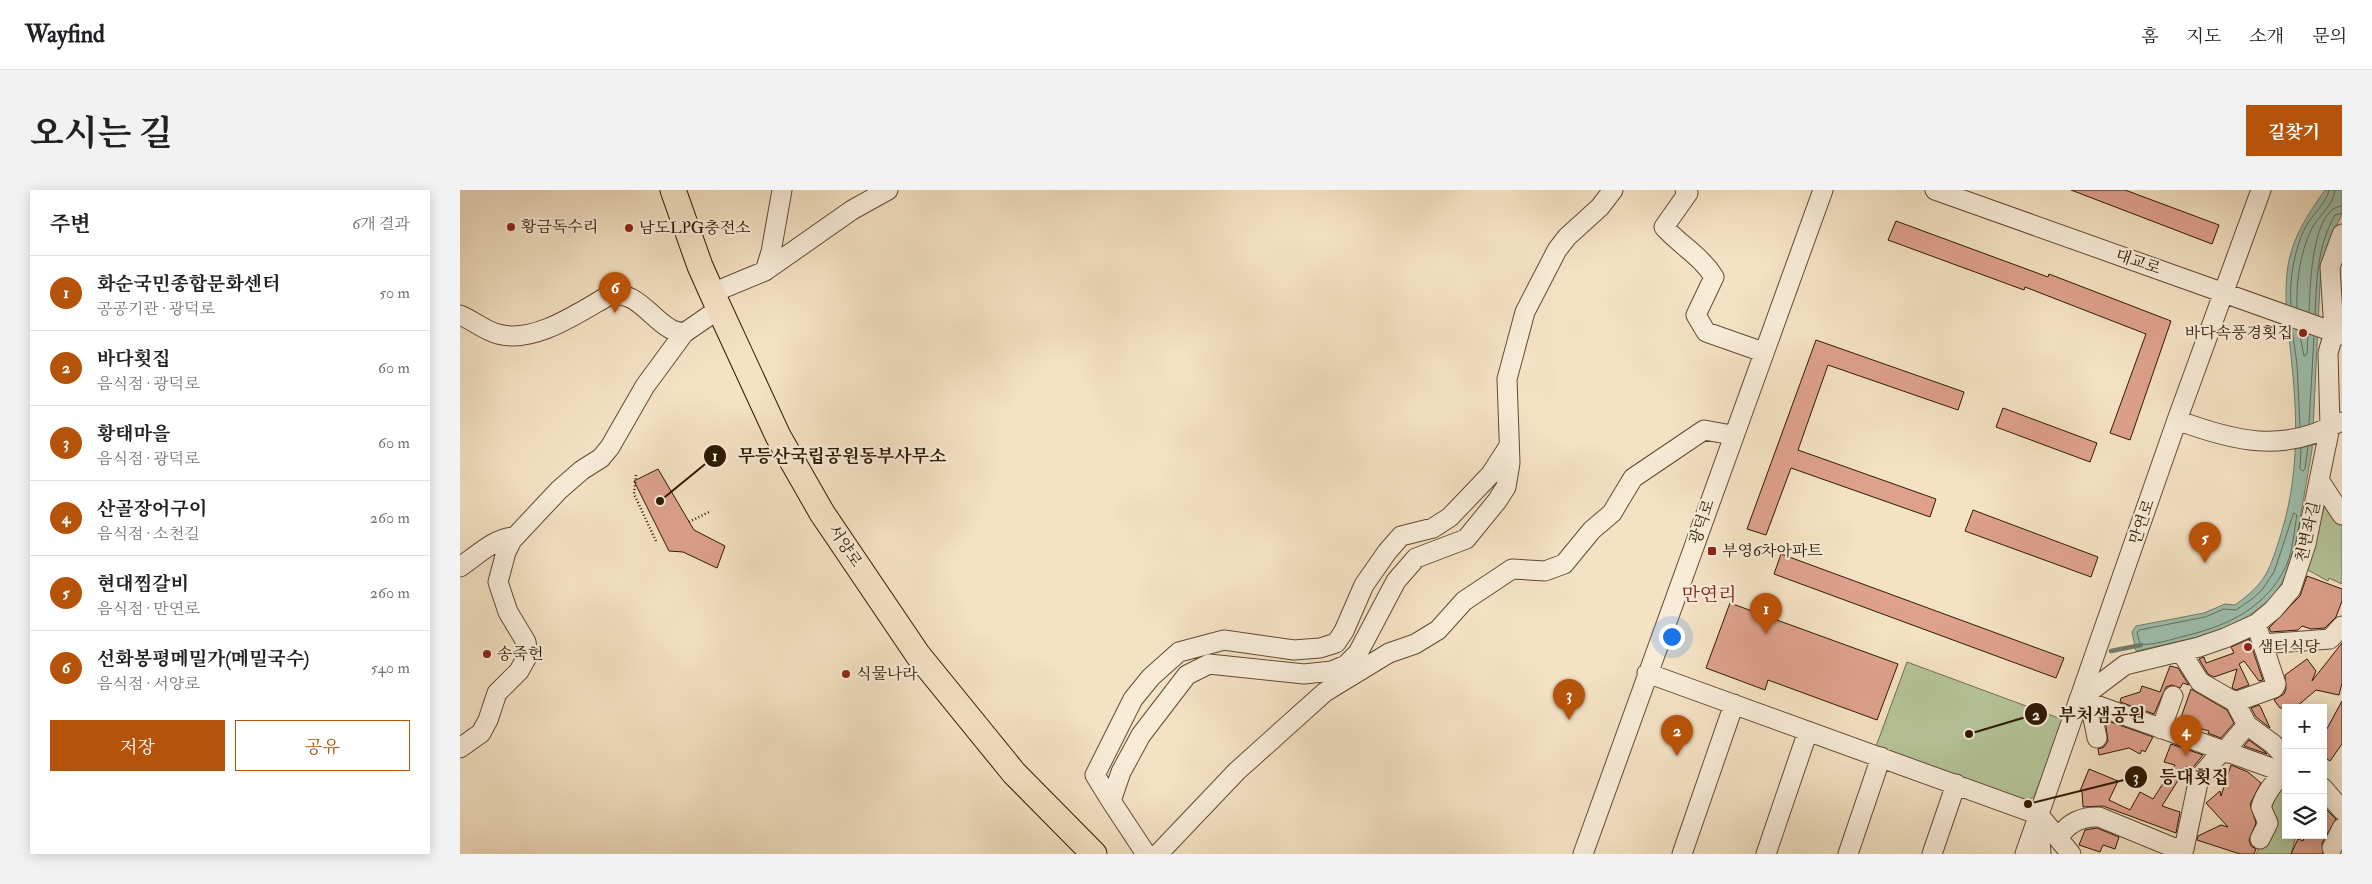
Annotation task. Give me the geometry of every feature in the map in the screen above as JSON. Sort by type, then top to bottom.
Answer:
[{"type":"main road","name":"서양로","points":[[673,190],[700,266],[716,301],[783,444],[822,512],[918,655],[1014,773],[1094,854]]},
{"type":"street","points":[[765,271],[772,252],[782,190]]},
{"type":"street","points":[[460,748],[481,732],[488,720],[497,693],[519,670],[528,655],[526,642],[508,612],[498,582],[506,552],[516,537],[559,490],[606,453],[645,386],[684,333],[716,301],[765,271],[852,210],[888,190]]},
{"type":"street","points":[[1112,801],[1121,772],[1142,735],[1187,676],[1210,664],[1304,674],[1332,671],[1346,665],[1358,653],[1396,581],[1416,558],[1466,539],[1498,501],[1506,487],[1509,446],[1507,379],[1525,312],[1557,250],[1567,237],[1600,207],[1613,190]]},
{"type":"street","points":[[1685,190],[1688,193],[1664,227],[1677,241],[1701,260],[1714,276],[1696,315],[1706,332],[1763,352]]},
{"type":"street","name":"광덕로","points":[[1583,854],[1732,435],[1822,190]]},
{"type":"street","name":"대교로","points":[[1935,190],[2333,331]]},
{"type":"street","name":"만연로","points":[[2025,854],[2039,814],[2085,701],[2177,420],[2261,190]]},
{"type":"street","name":"천변좌길","points":[[2085,701],[2125,666],[2181,652],[2225,638],[2256,624],[2273,610],[2291,588],[2300,567],[2319,480],[2335,426],[2328,353],[2333,331],[2336,289],[2330,267],[2342,234]]},
{"type":"street","points":[[460,315],[486,330],[515,336],[542,329],[608,296],[617,294],[640,303],[668,328],[684,333]]},
{"type":"street","points":[[2177,420],[2219,436],[2240,440],[2291,440],[2335,426]]},
{"type":"street","points":[[1158,854],[1237,771],[1325,692],[1389,653],[1415,644],[1438,630],[1464,602],[1512,569],[1545,571],[1564,564],[1592,530],[1612,513],[1633,478],[1704,430],[1732,435]]},
{"type":"street","points":[[1146,854],[1095,775],[1133,699],[1151,677],[1179,652],[1198,645],[1224,640],[1294,650],[1320,648],[1336,642],[1344,631],[1364,585],[1387,552],[1401,536],[1433,528],[1450,517],[1491,474],[1509,446]]},
{"type":"street","points":[[2319,480],[2342,488]]},
{"type":"street","points":[[2319,480],[2342,515]]},
{"type":"street","points":[[460,567],[500,540],[508,536],[516,537]]},
{"type":"street","points":[[2235,702],[2274,688],[2276,684],[2256,624]]},
{"type":"street","points":[[2262,644],[2330,639],[2342,626]]},
{"type":"street","points":[[2181,652],[2200,682],[2235,702],[2247,725],[2273,744],[2282,762]]},
{"type":"street","points":[[1647,673],[2039,814],[2071,854]]},
{"type":"street","points":[[2161,729],[2173,696]]},
{"type":"street","points":[[2085,701],[2225,752],[2282,767]]},
{"type":"street","points":[[2085,701],[2097,738]]},
{"type":"street","points":[[1682,854],[1734,704]]},
{"type":"street","points":[[2059,837],[2065,828],[2082,818],[2091,816],[2099,817],[2135,834],[2187,851],[2199,778],[2225,752],[2247,725]]},
{"type":"street","points":[[1766,854],[1808,731]]},
{"type":"street","points":[[1848,854],[1881,757]]},
{"type":"street","points":[[2260,839],[2268,823],[2261,807],[2262,802],[2282,772]]},
{"type":"street","points":[[1932,854],[1956,784]]},
{"type":"street","points":[[2327,788],[2342,794]]},
{"type":"street","points":[[2327,792],[2342,810]]},
{"type":"street","points":[[2039,814],[2041,854]]},
{"type":"street","points":[[2332,848],[2342,828]]},
{"type":"path","points":[[636,475],[634,494],[656,541]]},
{"type":"path","points":[[689,522],[711,511]]},
{"type":"shaded area","points":[[2321,501],[2340,520],[2342,525],[2342,584],[2329,578],[2328,581],[2306,569]]},
{"type":"shaded area","points":[[1907,662],[2064,720],[2034,797],[2025,801],[1875,749]]},
{"type":"shaded area","points":[[2282,787],[2282,839],[2295,839],[2291,854],[2256,854],[2268,833],[2263,808]]},
{"type":"water","points":[[2325,190],[2342,190],[2342,214],[2327,246],[2320,284],[2312,450],[2292,565],[2274,596],[2253,613],[2225,629],[2136,651],[2132,632],[2136,626],[2204,613],[2225,604],[2235,605],[2254,589],[2270,567],[2287,513],[2294,472],[2296,430],[2286,300],[2287,273],[2289,260],[2299,232]]},
{"type":"building","points":[[2071,190],[2125,190],[2219,225],[2212,244]]},
{"type":"building","points":[[1896,221],[2048,277],[2049,274],[2171,321],[2130,440],[2110,433],[2146,334],[2025,287],[2024,290],[1888,240]]},
{"type":"building","points":[[1816,340],[1964,392],[1958,410],[1828,365],[1798,450],[1936,499],[1930,517],[1791,468],[1766,535],[1747,529]]},
{"type":"building","points":[[2003,408],[2097,443],[2090,462],[1996,427]]},
{"type":"building","points":[[658,469],[694,530],[725,546],[717,568],[683,552],[669,551],[634,481]]},
{"type":"building","points":[[1973,510],[2098,557],[2091,577],[1965,531]]},
{"type":"building","points":[[1781,554],[2064,658],[2056,678],[1774,574]]},
{"type":"building","points":[[2307,576],[2342,589],[2342,601],[2336,617],[2325,628],[2311,629],[2302,626],[2298,630],[2271,632],[2269,628],[2300,596]]},
{"type":"building","points":[[1730,603],[1898,664],[1877,720],[1768,680],[1765,690],[1706,668]]},
{"type":"building","points":[[2249,639],[2263,680],[2259,681],[2244,661],[2239,664],[2249,685],[2236,690],[2232,688],[2237,669],[2214,677],[2208,674],[2199,659],[2204,657],[2206,663],[2234,653],[2231,647]]},
{"type":"building","points":[[2342,643],[2342,683],[2339,695],[2316,690],[2300,704],[2282,704],[2282,708],[2274,700],[2284,694],[2286,689],[2285,675],[2307,659],[2316,671],[2312,681]]},
{"type":"building","points":[[2170,666],[2178,668],[2189,685],[2183,683],[2180,688],[2172,685],[2166,687],[2154,714],[2120,702],[2121,698],[2140,692],[2142,686],[2160,692]]},
{"type":"building","points":[[2191,689],[2227,710],[2234,723],[2221,738],[2208,733],[2209,731],[2179,723]]},
{"type":"building","points":[[2342,701],[2342,744],[2330,761],[2327,759],[2327,729]]},
{"type":"building","points":[[2259,705],[2270,728],[2256,717],[2251,708]]},
{"type":"building","points":[[2105,720],[2153,737],[2145,752],[2142,750],[2140,754],[2129,748],[2099,755],[2098,749],[2104,747],[2108,741]]},
{"type":"building","points":[[2249,740],[2265,752],[2267,754],[2244,746]]},
{"type":"building","points":[[2171,744],[2203,755],[2191,770],[2187,766],[2162,806],[2180,812],[2176,833],[2103,806],[2083,807],[2082,792],[2080,791],[2089,769],[2118,781],[2109,800],[2130,810],[2140,792],[2153,799],[2175,765],[2164,762]]},
{"type":"building","points":[[2231,765],[2248,772],[2261,783],[2250,804],[2256,823],[2249,840],[2251,846],[2256,849],[2254,854],[2240,854],[2197,840],[2198,836],[2221,825],[2228,827],[2206,803],[2220,791],[2221,796]]},
{"type":"building","points":[[2327,810],[2336,819],[2327,834]]},
{"type":"building","points":[[2097,828],[2119,837],[2115,849],[2103,845],[2100,852],[2079,845],[2085,830]]},
{"type":"building","points":[[2298,839],[2303,841],[2304,839],[2324,839],[2322,843],[2323,854],[2291,854]]},
{"type":"waterway","points":[[2111,651],[2141,645]]},
{"type":"place","name":"황금독수리","points":[[511,227]]},
{"type":"place","name":"남도LPG충전소","points":[[629,228]]},
{"type":"place","name":"선화봉평메밀가(메밀국수)","points":[[615,313]]},
{"type":"place","name":"바다속풍경횟집","points":[[2303,333]]},
{"type":"place","name":"무등산국립공원동부사무소","points":[[660,501]]},
{"type":"place","name":"부영6차아파트","points":[[1712,551]]},
{"type":"place","name":"현대찜갈비","points":[[2205,563]]},
{"type":"place","name":"화순국민종합문화센터","points":[[1766,634]]},
{"type":"place","name":"샘터식당","points":[[2248,647]]},
{"type":"place","name":"송죽헌","points":[[487,654]]},
{"type":"place","name":"식물나라","points":[[846,674]]},
{"type":"place","name":"황태마을","points":[[1569,720]]},
{"type":"place","name":"부처샘공원","points":[[1969,734]]},
{"type":"place","name":"바다횟집","points":[[1677,756]]},
{"type":"place","name":"산골장어구이","points":[[2186,756]]},
{"type":"place","name":"등대횟집","points":[[2028,804]]},
{"type":"district","name":"만연리","points":[[1709,595]]}]
